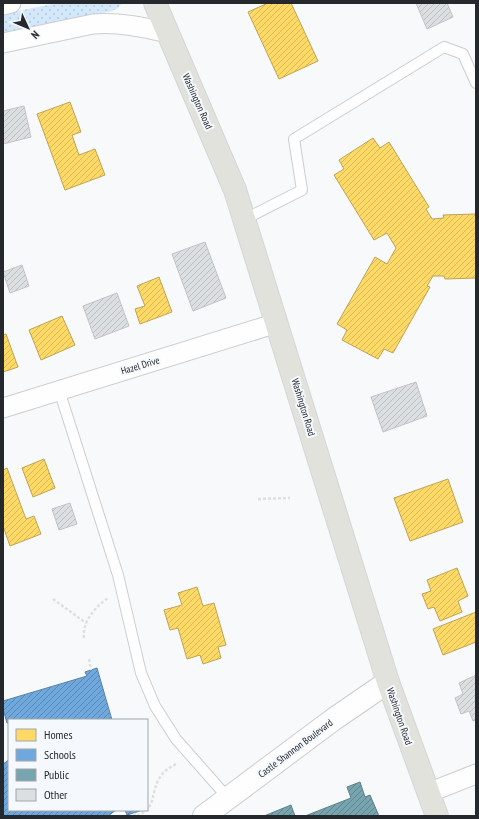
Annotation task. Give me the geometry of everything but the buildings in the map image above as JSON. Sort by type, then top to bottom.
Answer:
[{"type":"main road","name":"Washington Road","points":[[155,3],[218,148],[245,219],[388,682],[437,816]]},
{"type":"street","points":[[3,5],[11,3]]},
{"type":"street","points":[[3,43],[93,24],[108,23],[143,27],[168,33]]},
{"type":"street","name":"Hazel Drive","points":[[3,408],[278,323]]},
{"type":"street","name":"Castle Shannon Boulevard","points":[[204,816],[334,719],[388,682]]},
{"type":"street","points":[[428,792],[476,774]]},
{"type":"lane","points":[[245,219],[302,190],[294,139],[444,47],[463,54],[476,83]]},
{"type":"lane","points":[[59,390],[122,588],[141,673],[155,706],[176,739],[228,798]]},
{"type":"path","points":[[258,499],[290,498]]},
{"type":"path","points":[[84,638],[83,630],[86,623],[99,606],[110,598]]},
{"type":"path","points":[[53,599],[86,623]]},
{"type":"path","points":[[89,659],[91,670]]},
{"type":"path","points":[[148,810],[158,779],[166,770],[176,764]]},
{"type":"path","points":[[135,815],[148,811]]},
{"type":"shaded area","points":[[58,3],[122,3],[118,8],[112,11],[3,34],[3,14]]}]
